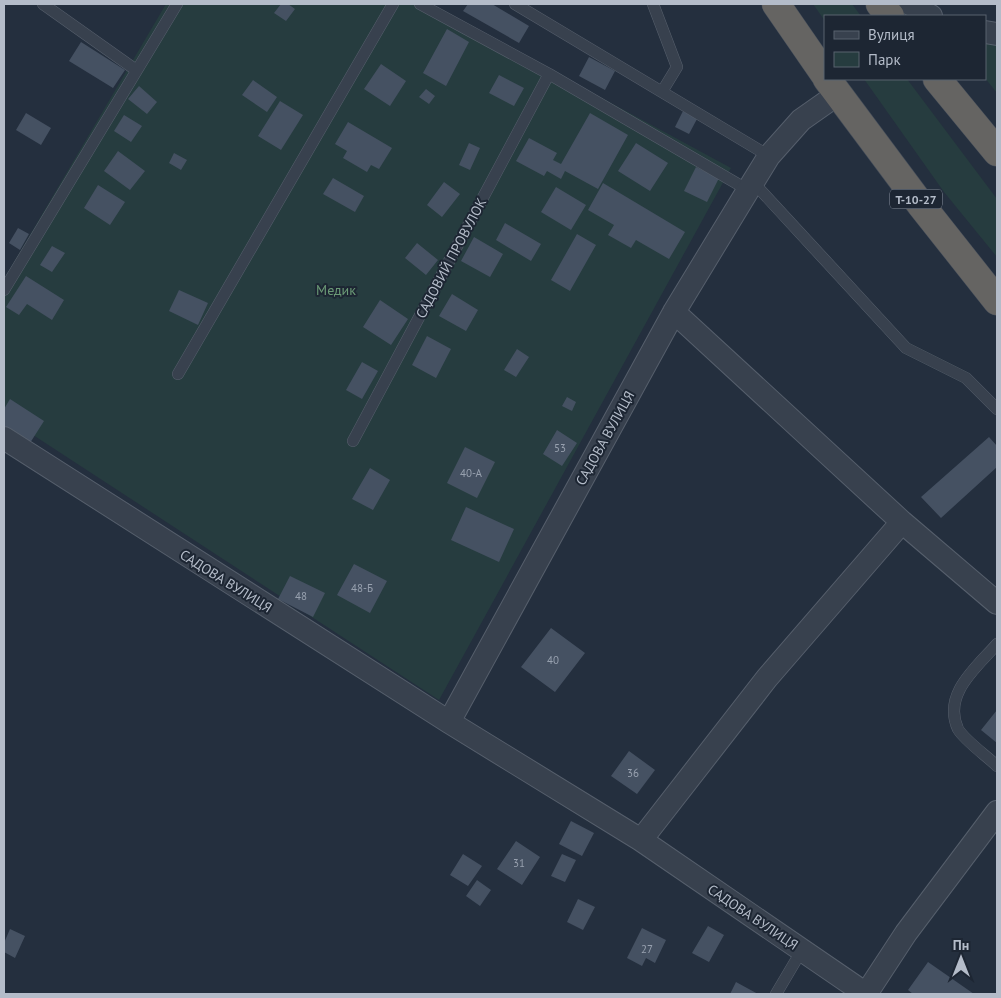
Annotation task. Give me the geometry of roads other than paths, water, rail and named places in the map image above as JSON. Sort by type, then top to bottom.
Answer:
[{"type":"highway","name":"Т-10-27","points":[[776,4],[824,73]]},
{"type":"highway","points":[[880,4],[889,15]]},
{"type":"highway","points":[[939,80],[997,152]]},
{"type":"highway","name":"Т-10-27","points":[[830,82],[921,205],[997,301]]},
{"type":"street","points":[[910,4],[929,15]]},
{"type":"street","name":"САДОВА ВУЛИЦЯ","points":[[449,722],[674,312],[769,156],[830,82]]},
{"type":"street","points":[[674,312],[902,522],[997,603]]},
{"type":"street","name":"САДОВА ВУЛИЦЯ","points":[[4,438],[449,722],[641,840],[866,994],[906,933],[997,812]]},
{"type":"street","points":[[641,840],[767,678],[902,522]]},
{"type":"lane","points":[[43,4],[136,70]]},
{"type":"lane","points":[[4,290],[177,4]]},
{"type":"lane","points":[[178,374],[393,4]]},
{"type":"lane","points":[[420,4],[750,186],[906,348],[966,378],[997,409]]},
{"type":"lane","points":[[515,4],[662,90],[769,156]]},
{"type":"lane","points":[[653,4],[677,67],[662,90]]},
{"type":"lane","name":"САДОВИЙ ПРОВУЛОК","points":[[353,441],[549,74]]},
{"type":"lane","points":[[997,644],[958,690],[954,700],[954,712],[959,730],[997,766]]},
{"type":"lane","points":[[776,994],[802,950]]},
{"type":"park label","name":"Медик","points":[[336,290]]}]
